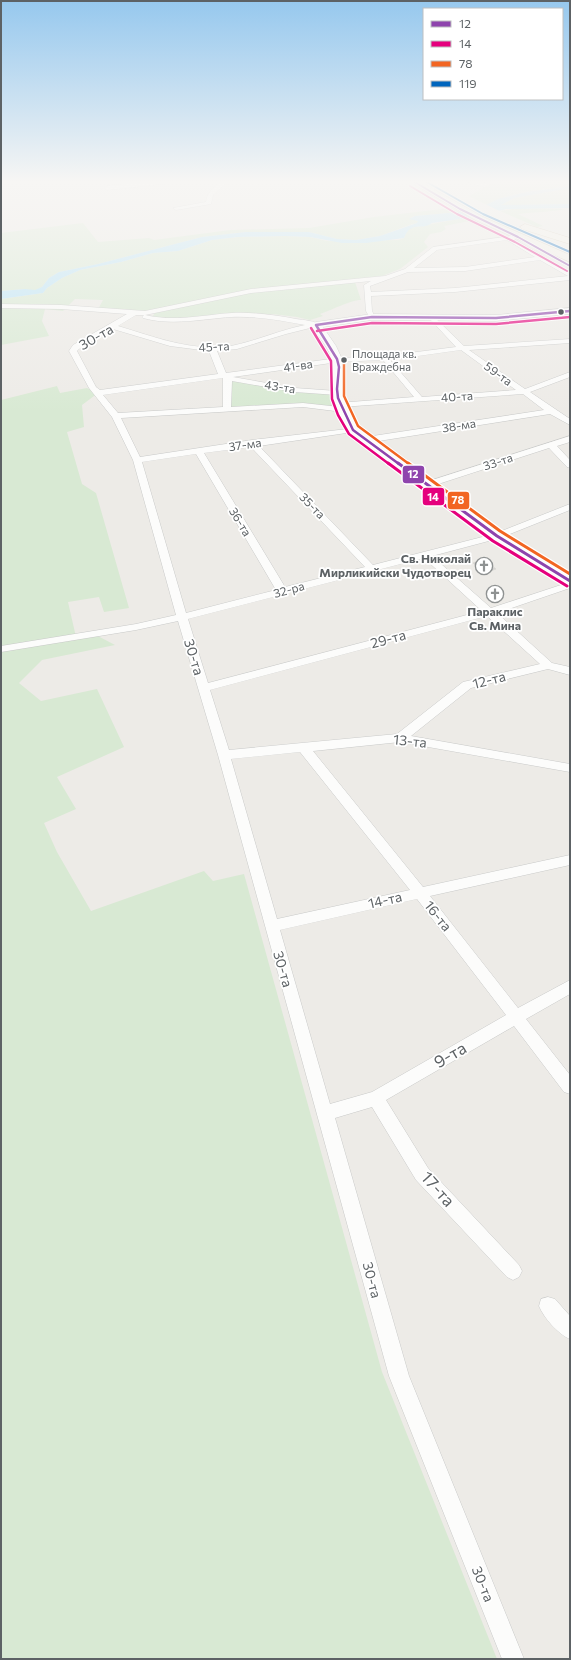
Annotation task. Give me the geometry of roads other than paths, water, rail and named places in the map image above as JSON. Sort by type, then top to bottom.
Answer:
[{"type":"main road","points":[[556,258],[570,266]]},
{"type":"street","points":[[367,285],[407,270],[422,258]]},
{"type":"street","points":[[407,270],[465,269],[539,258]]},
{"type":"street","points":[[543,258],[570,274]]},
{"type":"street","points":[[1,306],[61,307],[134,313],[157,311],[251,291],[385,278]]},
{"type":"street","points":[[368,294],[455,290],[570,278]]},
{"type":"street","points":[[360,281],[367,285]]},
{"type":"street","points":[[367,285],[369,311],[372,317]]},
{"type":"street","points":[[134,313],[150,319],[241,315],[266,316],[286,318],[316,325],[372,317],[496,318],[570,311]]},
{"type":"street","name":"30-та","points":[[134,313],[73,350],[93,388],[116,416],[137,460],[224,756],[271,926],[326,1113],[398,1376],[513,1659]]},
{"type":"street","name":"59-та","points":[[432,318],[462,348],[570,423]]},
{"type":"street","points":[[316,325],[330,345],[338,360],[341,403],[353,430],[497,536],[570,581]]},
{"type":"street","name":"45-та","points":[[112,327],[166,344],[189,348],[212,349],[230,348],[284,332],[316,325]]},
{"type":"street","name":"41-ва","points":[[98,393],[226,377],[338,360],[385,358],[462,348],[570,342]]},
{"type":"street","points":[[212,349],[226,377],[227,409]]},
{"type":"street","points":[[385,358],[420,400]]},
{"type":"street","name":"40-та","points":[[116,416],[294,405],[420,400],[524,392],[570,374]]},
{"type":"street","name":"43-та","points":[[226,377],[295,390],[341,403]]},
{"type":"street","points":[[294,405],[295,390]]},
{"type":"street","name":"38-ма","points":[[366,440],[551,411]]},
{"type":"street","name":"37-ма","points":[[137,460],[353,430]]},
{"type":"street","name":"33-та","points":[[426,485],[570,439]]},
{"type":"street","name":"35-та","points":[[252,443],[371,568]]},
{"type":"street","points":[[552,445],[570,465]]},
{"type":"street","name":"36-та","points":[[198,451],[283,592]]},
{"type":"street","name":"32-ра","points":[[1,649],[136,627],[283,592],[497,536],[570,507]]},
{"type":"street","points":[[425,554],[548,665]]},
{"type":"street","name":"29-та","points":[[203,688],[490,612],[570,585]]},
{"type":"street","name":"12-та","points":[[400,738],[467,684],[548,665],[570,671]]},
{"type":"street","name":"13-та","points":[[224,756],[400,738],[570,768]]},
{"type":"street","name":"16-та","points":[[303,747],[419,892],[570,1086]]},
{"type":"street","name":"14-та","points":[[271,926],[419,892],[570,860]]},
{"type":"street","name":"9-та","points":[[326,1113],[376,1098],[570,986]]},
{"type":"street","name":"17-та","points":[[376,1098],[422,1174],[513,1271]]},
{"type":"street","points":[[548,1306],[570,1330]]},
{"type":"water","points":[[119,258],[134,258],[80,270],[62,278],[47,288],[43,293],[1,299],[1,291],[25,289],[35,290],[42,287],[49,278],[59,272]]},
{"type":"place","name":"Площада кв. Враждебна","points":[[344,360]]},
{"type":"place","name":"Св. Николай Мирликийски Чудотворец","points":[[484,566]]},
{"type":"place","name":"Параклис Св. Мина","points":[[495,594]]}]
